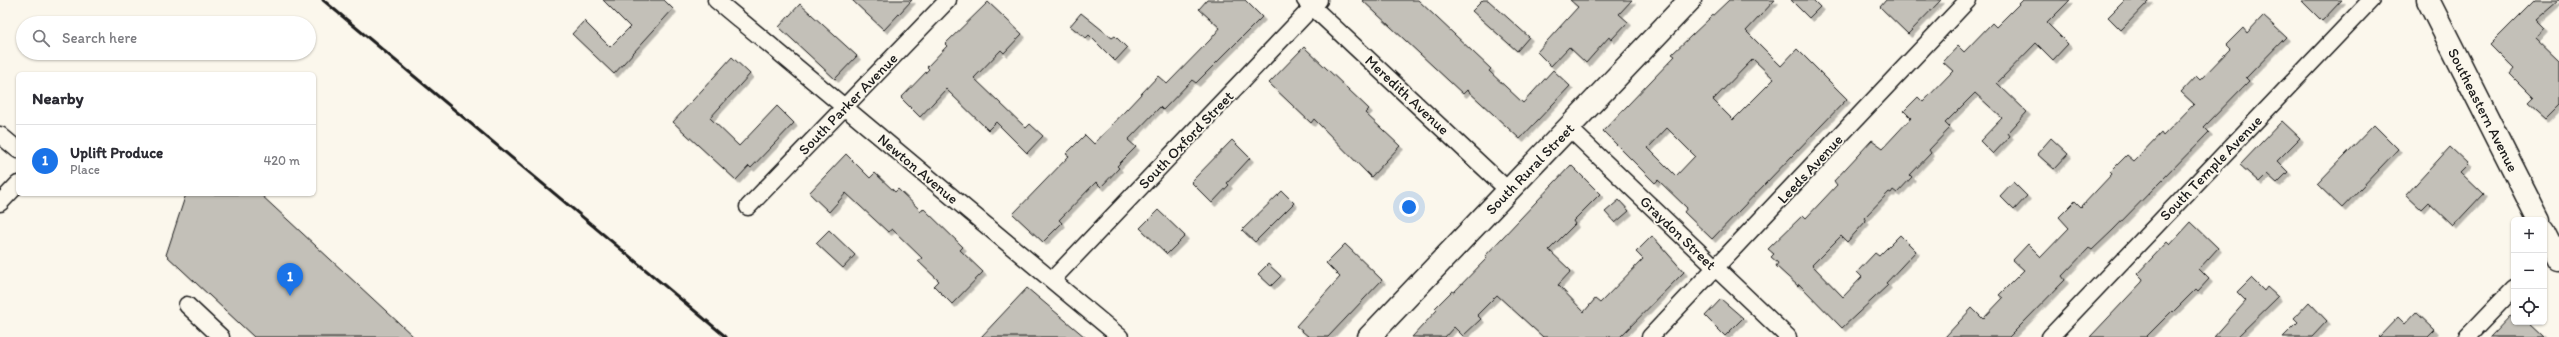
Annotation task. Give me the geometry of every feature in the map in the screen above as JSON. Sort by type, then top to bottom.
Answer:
[{"type":"main road","name":"South Rural Street","points":[[1369,337],[1690,0]]},
{"type":"main road","name":"Southeastern Avenue","points":[[2428,0],[2537,217]]},
{"type":"main road","points":[[2547,238],[2555,259]]},
{"type":"street","name":"Newton Avenue","points":[[716,0],[1120,337]]},
{"type":"street","name":"South Parker Avenue","points":[[748,207],[948,0]]},
{"type":"street","name":"Leeds Avenue","points":[[1650,337],[1968,0]]},
{"type":"street","name":"South Temple Avenue","points":[[2050,337],[2372,0]]},
{"type":"street","name":"Meredith Avenue","points":[[1312,2],[1508,191]]},
{"type":"street","name":"South Oxford Street","points":[[1052,280],[1312,2]]},
{"type":"street","name":"Graydon Street","points":[[1569,128],[1715,269],[1788,337]]},
{"type":"street","points":[[0,135],[16,148]]},
{"type":"street","points":[[0,203],[16,186]]},
{"type":"street","points":[[2467,337],[2513,289]]},
{"type":"street","points":[[187,305],[221,337]]},
{"type":"building","points":[[603,0],[664,0],[673,9],[614,74],[572,34],[584,21],[610,47],[630,27]]},
{"type":"building","points":[[852,0],[912,0],[884,30]]},
{"type":"building","points":[[1207,0],[1245,0],[1262,17],[1196,83],[1192,80],[1163,110],[1160,107],[1128,140],[1136,147],[1117,166],[1119,168],[1101,187],[1096,182],[1059,220],[1062,223],[1043,242],[1013,214],[1069,156],[1066,154],[1085,135],[1094,144],[1158,76],[1167,84],[1210,40],[1220,28],[1199,9]]},
{"type":"building","points":[[1362,0],[1418,0],[1491,69],[1489,71],[1523,103],[1553,70],[1570,86],[1520,139],[1467,90],[1463,94]]},
{"type":"building","points":[[1483,0],[1488,0],[1529,37],[1517,51],[1472,11]]},
{"type":"building","points":[[1570,0],[1632,0],[1619,14],[1628,22],[1611,40],[1609,37],[1586,63],[1569,47],[1551,66],[1537,52],[1578,7]]},
{"type":"building","points":[[1729,0],[1775,0],[1746,31],[1781,66],[1797,49],[1847,99],[1712,239],[1684,212],[1687,208],[1658,180],[1655,183],[1603,131],[1675,56],[1672,54]],"holes":[[[1753,59],[1774,79],[1733,120],[1713,100]],[[1667,128],[1695,156],[1676,176],[1648,148]]]},
{"type":"building","points":[[1791,0],[1813,0],[1820,7],[1809,18]]},
{"type":"building","points":[[1886,0],[1941,0],[1908,34],[1880,7]]},
{"type":"building","points":[[2023,0],[2070,0],[2047,23],[2068,44],[2053,60],[2036,43],[1997,83],[2027,112],[2008,133],[2010,136],[1993,154],[1980,141],[2002,118],[1975,93],[1945,123],[1950,128],[1929,150],[1931,153],[1910,175],[1912,177],[1897,193],[1893,190],[1891,193],[1889,192],[1864,218],[1866,221],[1847,242],[1841,236],[1812,265],[1843,297],[1862,277],[1857,272],[1875,253],[1879,256],[1900,235],[1916,251],[1886,283],[1888,285],[1842,328],[1799,284],[1798,286],[1776,266],[1778,263],[1771,257],[1774,254],[1768,249],[1803,215],[1806,218],[1837,185],[1834,181],[1872,140],[1883,148],[1911,118],[1904,111],[1918,97],[1923,102],[1953,71],[1943,62],[1958,46],[1964,52],[1992,23],[1996,27]]},
{"type":"building","points":[[2125,0],[2150,0],[2121,30],[2108,17]]},
{"type":"building","points":[[2301,0],[2342,0],[2322,21]]},
{"type":"building","points":[[2535,0],[2559,0],[2536,20],[2544,28],[2535,38],[2559,61],[2559,105],[2546,118],[2529,103],[2534,98],[2510,74],[2514,69],[2490,45]]},
{"type":"building","points":[[988,2],[1022,34],[1004,53],[1001,50],[974,78],[1026,128],[1030,124],[1043,136],[1027,153],[996,122],[988,130],[946,89],[920,117],[901,98],[929,69],[927,67],[947,46],[945,44]]},
{"type":"building","points":[[800,4],[857,56],[835,79],[779,27]]},
{"type":"building","points":[[1081,13],[1112,38],[1115,36],[1127,48],[1115,61],[1089,35],[1086,38],[1070,26]]},
{"type":"building","points":[[2263,16],[2286,37],[2246,78],[2249,81],[2204,127],[2209,132],[2113,230],[2092,250],[2089,248],[2062,276],[2065,280],[2022,324],[2009,337],[1945,337],[1972,308],[1983,319],[2003,298],[1999,295],[2024,270],[2013,260],[2028,244],[2041,257],[2069,228],[2059,217],[2075,201],[2081,207],[2112,174],[2110,172],[2127,155],[2134,161],[2161,133],[2163,136],[2194,104],[2181,92],[2196,76],[2200,80],[2230,49],[2226,45],[2243,28],[2247,33]]},
{"type":"building","points":[[1304,47],[1369,109],[1365,113],[1400,146],[1371,177],[1314,119],[1311,123],[1269,83]]},
{"type":"building","points":[[732,57],[750,74],[710,118],[739,146],[777,106],[794,123],[751,168],[749,166],[736,180],[673,122]]},
{"type":"building","points":[[2282,121],[2300,138],[2277,161],[2288,172],[2277,183],[2267,174],[2259,182],[2240,165]]},
{"type":"building","points":[[2374,125],[2398,149],[2342,208],[2317,184]]},
{"type":"building","points":[[2051,138],[2068,154],[2054,169],[2037,154]]},
{"type":"building","points":[[1232,140],[1250,158],[1227,183],[1229,185],[1212,203],[1191,182]]},
{"type":"building","points":[[2450,147],[2468,164],[2460,172],[2483,194],[2453,226],[2428,202],[2421,209],[2406,195]]},
{"type":"building","points":[[846,154],[870,178],[875,173],[895,192],[898,189],[921,211],[923,208],[963,247],[960,250],[983,272],[952,304],[934,286],[939,281],[918,261],[922,258],[892,229],[888,232],[846,193],[829,212],[809,193]]},
{"type":"building","points":[[1571,165],[1600,194],[1573,221],[1575,224],[1549,250],[1571,271],[1558,285],[1584,312],[1595,299],[1600,303],[1643,259],[1636,252],[1652,236],[1684,272],[1620,337],[1543,337],[1497,295],[1477,315],[1481,319],[1463,336],[1454,327],[1445,337],[1412,337],[1437,310],[1435,308],[1452,291],[1454,292],[1487,258],[1485,256]]},
{"type":"building","points":[[2013,182],[2027,196],[2014,210],[2000,196]]},
{"type":"building","points":[[1282,191],[1294,203],[1255,242],[1242,230]]},
{"type":"building","points":[[185,196],[262,196],[414,337],[254,337],[166,255]]},
{"type":"building","points":[[1619,200],[1629,211],[1615,223],[1605,212]]},
{"type":"building","points":[[1158,210],[1185,236],[1167,254],[1140,228]]},
{"type":"building","points":[[2191,222],[2218,248],[2199,269],[2209,279],[2198,291],[2196,289],[2173,312],[2172,311],[2146,337],[2090,337],[2142,282],[2143,280],[2137,274],[2167,242],[2170,245]]},
{"type":"building","points":[[829,230],[855,255],[843,268],[816,243]]},
{"type":"building","points":[[1345,244],[1382,280],[1328,337],[1309,337],[1296,326],[1340,277],[1326,263]]},
{"type":"building","points":[[1268,264],[1281,276],[1271,286],[1258,274]]},
{"type":"building","points":[[2251,278],[2264,291],[2267,287],[2278,297],[2237,337],[2214,337],[2246,301],[2237,292]]},
{"type":"building","points":[[1027,288],[1085,337],[981,337]]},
{"type":"building","points":[[1721,299],[1743,318],[1725,336],[1705,316]]},
{"type":"building","points":[[2309,302],[2327,321],[2312,337],[2283,337],[2298,322],[2294,318]]},
{"type":"building","points":[[2416,312],[2435,330],[2428,337],[2379,337],[2398,317],[2405,324]]},
{"type":"building","points":[[2511,315],[2511,325],[2530,325],[2543,337],[2490,337]]},
{"type":"railway","points":[[323,0],[726,337]]},
{"type":"place","name":"Uplift Produce","points":[[290,296]]}]
